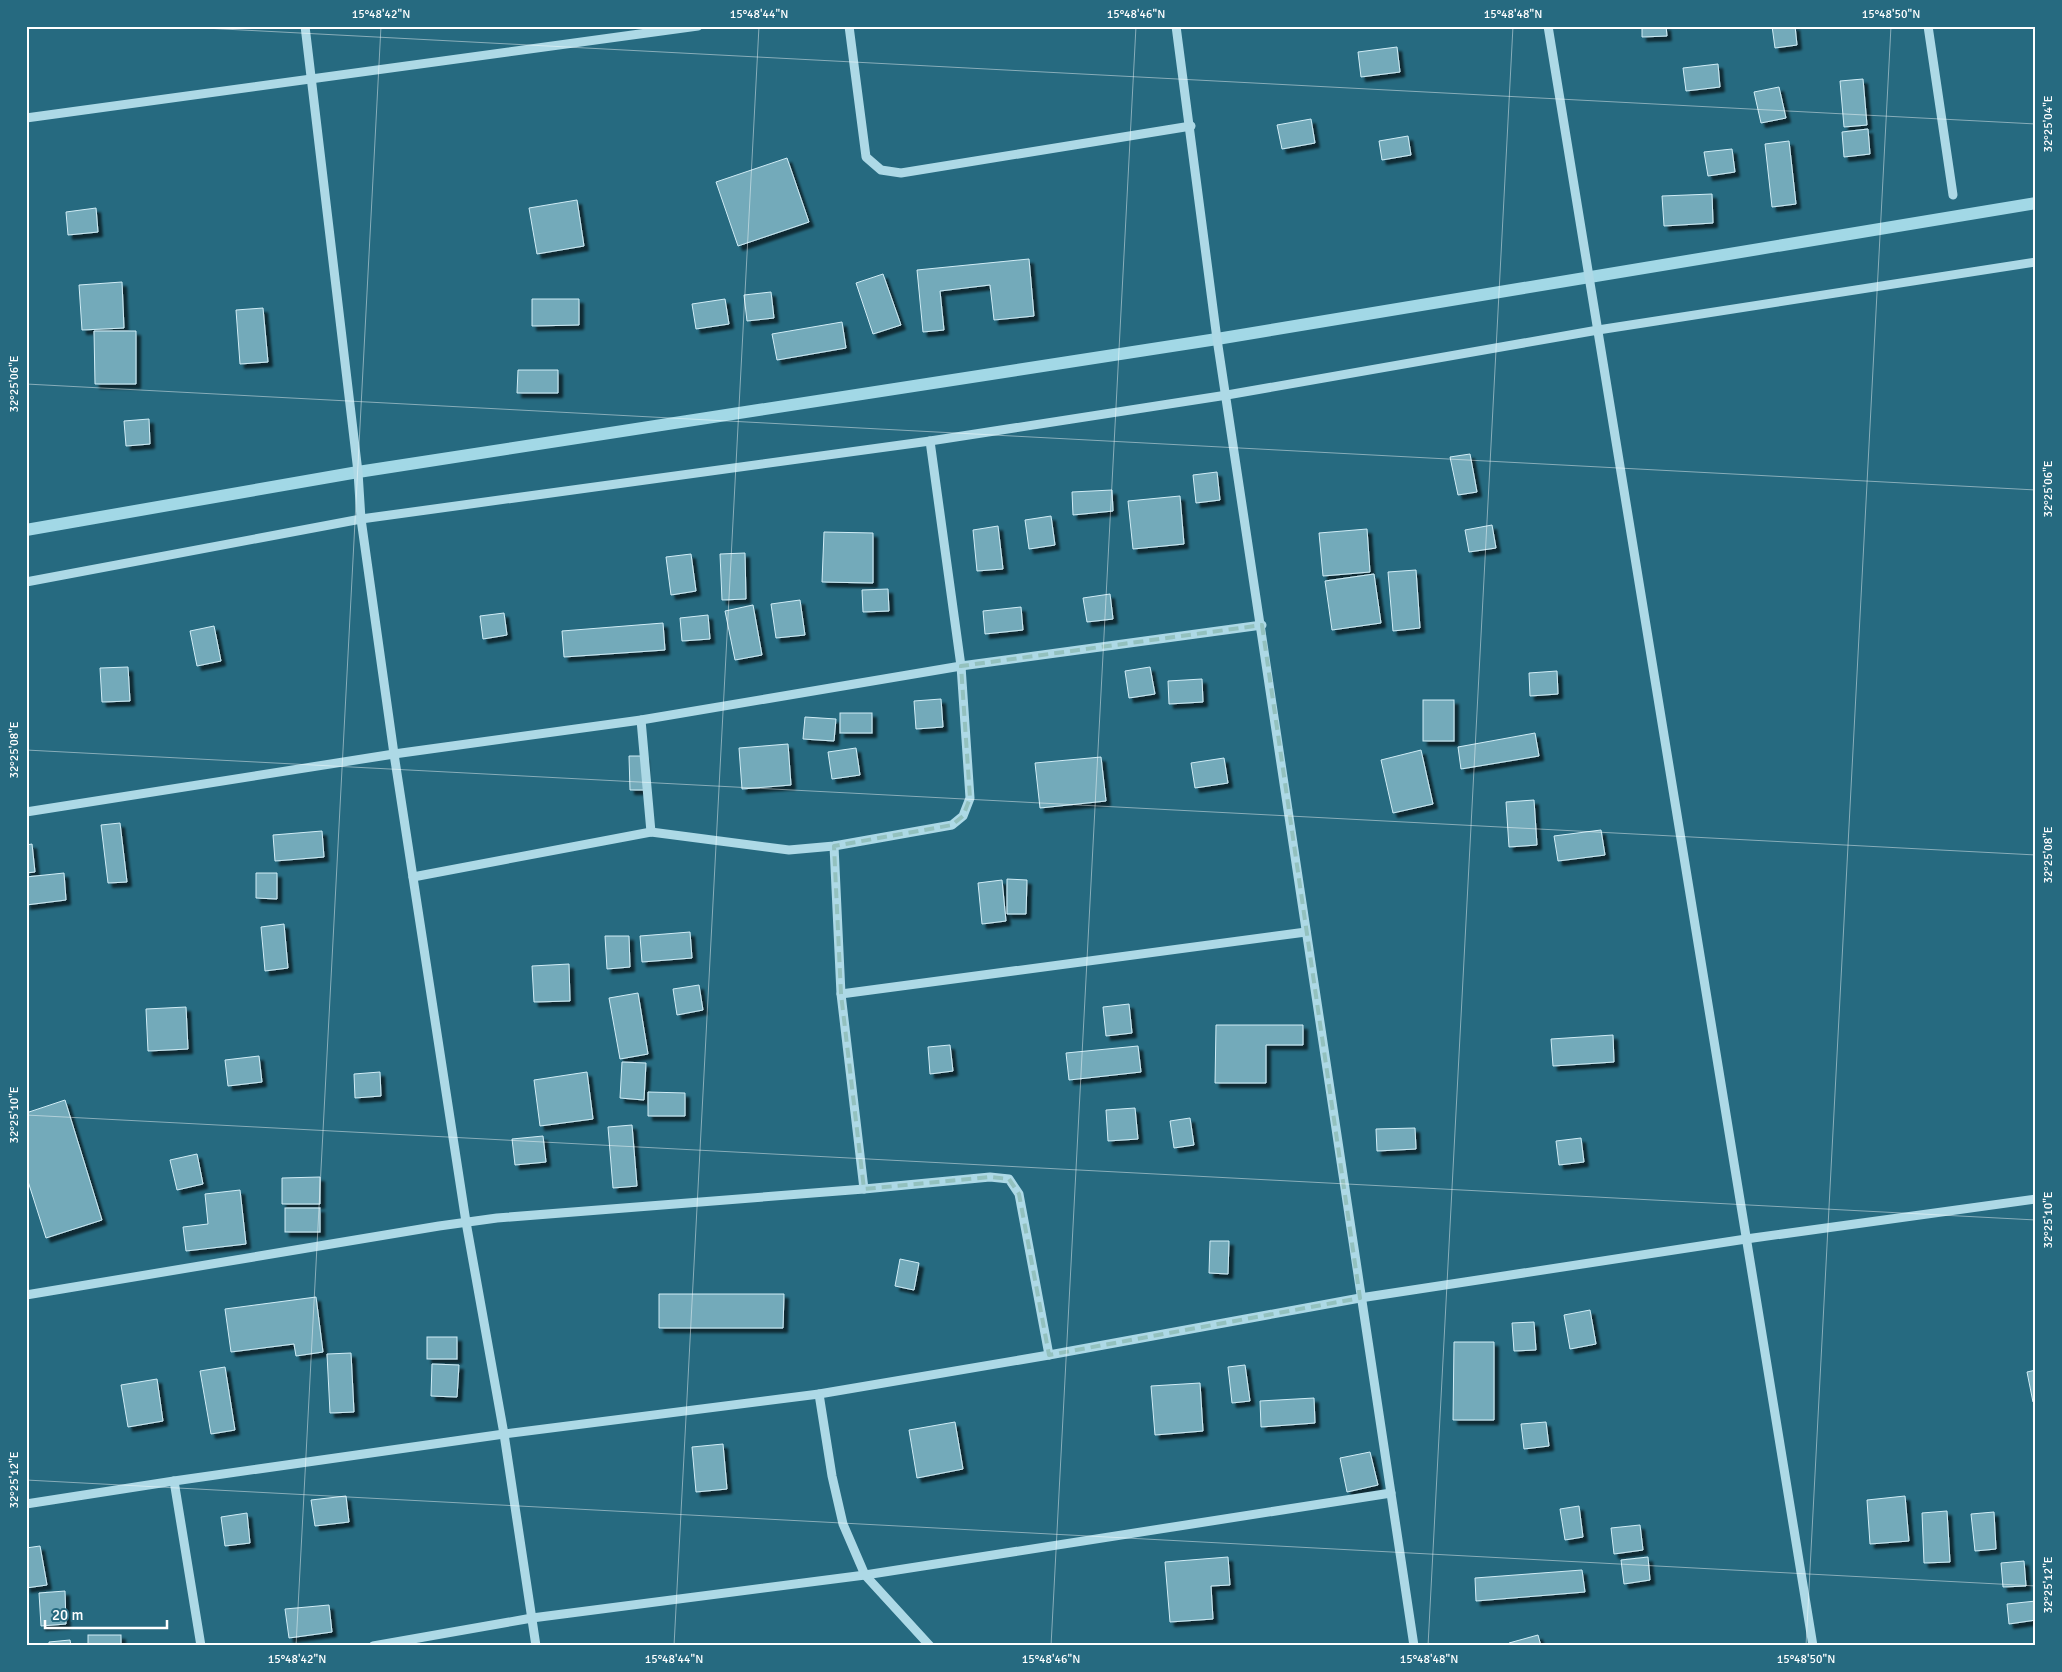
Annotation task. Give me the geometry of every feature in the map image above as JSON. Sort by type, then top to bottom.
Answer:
[{"type":"street","points":[[305,26],[313,80],[358,472],[361,519],[394,754],[466,1222],[504,1434],[536,1646]]},
{"type":"street","points":[[26,118],[698,26]]},
{"type":"street","points":[[849,26],[866,157],[881,170],[901,173],[1191,126]]},
{"type":"street","points":[[1176,26],[1191,126],[1217,339],[1262,625],[1360,1298],[1414,1646]]},
{"type":"street","points":[[1548,26],[1813,1646]]},
{"type":"street","points":[[1928,26],[1952,195]]},
{"type":"street","points":[[26,582],[361,519],[930,441],[1227,395],[1598,330],[2036,262]]},
{"type":"street","points":[[413,877],[651,832],[789,850],[834,846],[952,825],[963,816],[970,798],[961,666],[930,441]]},
{"type":"street","points":[[26,812],[394,754],[641,720],[961,666],[1262,625]]},
{"type":"street","points":[[641,720],[651,832]]},
{"type":"street","points":[[834,846],[841,994],[864,1189]]},
{"type":"street","points":[[841,994],[1306,932]]},
{"type":"street","points":[[26,1295],[497,1218],[864,1189],[990,1177],[1008,1179],[1019,1194],[1049,1355]]},
{"type":"street","points":[[26,1504],[504,1434],[819,1394],[1049,1355],[1360,1298],[1746,1239],[2036,1199]]},
{"type":"street","points":[[819,1394],[832,1476],[843,1524],[865,1575],[930,1646]]},
{"type":"street","points":[[174,1481],[201,1646]]},
{"type":"street","points":[[373,1646],[532,1618],[865,1575],[1391,1493]]},
{"type":"highlighted area","points":[[1262,625],[1360,1298],[1049,1355],[1019,1194],[1009,1179],[990,1177],[864,1189],[841,994],[834,846],[952,825],[963,816],[970,798],[961,666]]},
{"type":"building","points":[[1642,26],[1666,26],[1667,36],[1642,37]]},
{"type":"building","points":[[1772,26],[1795,26],[1797,45],[1775,48]]},
{"type":"building","points":[[1397,47],[1400,72],[1361,77],[1358,52]]},
{"type":"building","points":[[1718,64],[1720,87],[1686,91],[1683,68]]},
{"type":"building","points":[[1863,79],[1867,125],[1844,127],[1840,81]]},
{"type":"building","points":[[1779,87],[1786,118],[1761,123],[1754,92]]},
{"type":"building","points":[[1311,119],[1315,143],[1282,149],[1277,125]]},
{"type":"building","points":[[1868,129],[1870,154],[1844,157],[1842,132]]},
{"type":"building","points":[[1408,136],[1411,155],[1382,160],[1379,141]]},
{"type":"building","points":[[1789,141],[1796,204],[1772,207],[1765,144]]},
{"type":"building","points":[[1732,149],[1735,172],[1708,176],[1704,152]]},
{"type":"building","points":[[787,158],[809,222],[738,246],[716,182]]},
{"type":"building","points":[[1712,194],[1713,223],[1664,226],[1662,196]]},
{"type":"building","points":[[577,200],[584,246],[537,254],[529,208]]},
{"type":"building","points":[[96,208],[98,232],[68,235],[66,212]]},
{"type":"building","points":[[1029,259],[1034,316],[994,320],[990,285],[940,291],[944,330],[923,332],[917,270]]},
{"type":"building","points":[[883,274],[901,325],[873,334],[856,283]]},
{"type":"building","points":[[122,282],[124,328],[82,330],[79,285]]},
{"type":"building","points":[[771,292],[774,318],[747,321],[744,295]]},
{"type":"building","points":[[532,299],[579,299],[579,325],[532,326]]},
{"type":"building","points":[[725,299],[729,324],[696,329],[692,304]]},
{"type":"building","points":[[263,308],[268,362],[240,364],[236,310]]},
{"type":"building","points":[[842,322],[846,348],[777,360],[772,334]]},
{"type":"building","points":[[94,331],[136,331],[136,384],[95,384]]},
{"type":"building","points":[[518,370],[558,370],[558,393],[517,393]]},
{"type":"building","points":[[149,419],[150,444],[126,446],[124,421]]},
{"type":"building","points":[[1470,454],[1477,492],[1458,495],[1450,457]]},
{"type":"building","points":[[1217,472],[1220,500],[1196,503],[1193,475]]},
{"type":"building","points":[[1112,490],[1113,511],[1073,515],[1072,492]]},
{"type":"building","points":[[1180,496],[1184,544],[1133,549],[1128,501]]},
{"type":"building","points":[[1051,516],[1055,545],[1029,549],[1025,520]]},
{"type":"building","points":[[1492,525],[1496,548],[1469,552],[1465,530]]},
{"type":"building","points":[[998,526],[1003,569],[977,571],[973,530]]},
{"type":"building","points":[[1367,529],[1370,572],[1323,576],[1319,533]]},
{"type":"building","points":[[824,532],[873,533],[873,583],[822,582]]},
{"type":"building","points":[[745,553],[746,599],[722,600],[720,554]]},
{"type":"building","points":[[691,554],[696,591],[671,595],[666,557]]},
{"type":"building","points":[[1416,570],[1420,628],[1393,631],[1388,572]]},
{"type":"building","points":[[1374,574],[1381,623],[1332,630],[1325,581]]},
{"type":"building","points":[[888,589],[889,611],[863,612],[862,590]]},
{"type":"building","points":[[1110,594],[1113,619],[1087,622],[1083,598]]},
{"type":"building","points":[[800,600],[805,635],[776,638],[771,604]]},
{"type":"building","points":[[753,605],[762,655],[735,660],[725,611]]},
{"type":"building","points":[[1021,607],[1023,630],[985,634],[983,611]]},
{"type":"building","points":[[504,613],[507,635],[483,639],[480,616]]},
{"type":"building","points":[[708,615],[710,639],[682,641],[680,618]]},
{"type":"building","points":[[663,623],[665,650],[564,657],[562,631]]},
{"type":"building","points":[[214,626],[221,661],[197,666],[190,631]]},
{"type":"building","points":[[128,667],[130,701],[102,702],[100,668]]},
{"type":"building","points":[[1150,667],[1155,694],[1129,698],[1125,671]]},
{"type":"building","points":[[1557,671],[1558,694],[1530,696],[1529,673]]},
{"type":"building","points":[[1202,679],[1203,702],[1169,704],[1168,681]]},
{"type":"building","points":[[941,699],[943,727],[916,729],[914,701]]},
{"type":"building","points":[[1423,700],[1454,700],[1454,741],[1423,741]]},
{"type":"building","points":[[840,713],[872,713],[872,733],[840,733]]},
{"type":"building","points":[[805,717],[836,719],[834,741],[803,739]]},
{"type":"building","points":[[1535,733],[1539,756],[1461,769],[1458,747]]},
{"type":"building","points":[[788,744],[791,785],[742,789],[739,748]]},
{"type":"building","points":[[856,748],[860,775],[832,779],[828,752]]},
{"type":"building","points":[[1421,750],[1433,804],[1393,813],[1381,760]]},
{"type":"building","points":[[629,756],[644,756],[644,790],[630,790]]},
{"type":"building","points":[[1101,757],[1106,801],[1040,808],[1035,763]]},
{"type":"building","points":[[1224,758],[1228,783],[1195,788],[1191,763]]},
{"type":"building","points":[[1534,800],[1537,845],[1509,847],[1506,802]]},
{"type":"building","points":[[120,823],[127,882],[108,883],[101,825]]},
{"type":"building","points":[[1601,830],[1605,855],[1558,861],[1554,836]]},
{"type":"building","points":[[322,831],[324,857],[275,861],[273,835]]},
{"type":"building","points":[[32,844],[35,872],[26,873],[26,845]]},
{"type":"building","points":[[64,873],[66,900],[26,905],[26,877]]},
{"type":"building","points":[[256,873],[277,873],[277,899],[256,898]]},
{"type":"building","points":[[1007,879],[1027,880],[1026,914],[1007,914]]},
{"type":"building","points":[[1002,880],[1006,921],[982,924],[978,883]]},
{"type":"building","points":[[284,924],[288,968],[265,971],[261,927]]},
{"type":"building","points":[[690,932],[692,958],[642,962],[640,936]]},
{"type":"building","points":[[605,936],[629,936],[630,967],[607,969]]},
{"type":"building","points":[[569,964],[570,1001],[534,1002],[532,966]]},
{"type":"building","points":[[699,985],[703,1010],[677,1015],[673,989]]},
{"type":"building","points":[[638,993],[648,1054],[620,1059],[609,998]]},
{"type":"building","points":[[1129,1004],[1132,1033],[1106,1036],[1103,1007]]},
{"type":"building","points":[[186,1007],[188,1049],[148,1051],[146,1009]]},
{"type":"building","points":[[1216,1025],[1303,1025],[1303,1045],[1266,1045],[1266,1083],[1215,1083]]},
{"type":"building","points":[[1613,1035],[1614,1062],[1553,1066],[1551,1039]]},
{"type":"building","points":[[950,1045],[953,1071],[930,1074],[928,1047]]},
{"type":"building","points":[[1138,1046],[1141,1072],[1069,1080],[1066,1053]]},
{"type":"building","points":[[259,1056],[262,1082],[228,1086],[225,1060]]},
{"type":"building","points":[[622,1062],[646,1063],[644,1100],[620,1098]]},
{"type":"building","points":[[380,1072],[381,1096],[355,1098],[354,1074]]},
{"type":"building","points":[[587,1072],[593,1119],[540,1126],[534,1080]]},
{"type":"building","points":[[648,1092],[685,1093],[685,1116],[648,1116]]},
{"type":"building","points":[[65,1100],[102,1220],[46,1238],[26,1175],[26,1113]]},
{"type":"building","points":[[1135,1108],[1138,1139],[1108,1141],[1106,1110]]},
{"type":"building","points":[[1190,1118],[1194,1145],[1174,1148],[1170,1121]]},
{"type":"building","points":[[632,1125],[637,1186],[613,1188],[608,1127]]},
{"type":"building","points":[[1415,1128],[1416,1149],[1377,1151],[1376,1129]]},
{"type":"building","points":[[543,1136],[546,1162],[515,1165],[512,1139]]},
{"type":"building","points":[[1581,1138],[1584,1162],[1559,1165],[1556,1141]]},
{"type":"building","points":[[197,1154],[203,1184],[177,1190],[170,1160]]},
{"type":"building","points":[[320,1177],[320,1204],[282,1204],[282,1178]]},
{"type":"building","points":[[240,1190],[246,1244],[186,1251],[183,1227],[208,1224],[205,1194]]},
{"type":"building","points":[[285,1208],[320,1208],[320,1232],[285,1232]]},
{"type":"building","points":[[1210,1241],[1229,1241],[1228,1274],[1209,1273]]},
{"type":"building","points":[[900,1259],[919,1263],[914,1290],[895,1286]]},
{"type":"building","points":[[659,1294],[784,1294],[783,1328],[659,1328]]},
{"type":"building","points":[[316,1297],[323,1352],[296,1356],[294,1344],[231,1352],[225,1309]]},
{"type":"building","points":[[1590,1310],[1596,1344],[1570,1349],[1564,1315]]},
{"type":"building","points":[[1534,1322],[1536,1350],[1514,1351],[1512,1323]]},
{"type":"building","points":[[427,1337],[457,1337],[457,1359],[427,1359]]},
{"type":"building","points":[[1454,1342],[1494,1342],[1494,1420],[1453,1420]]},
{"type":"building","points":[[351,1353],[354,1412],[330,1413],[327,1354]]},
{"type":"building","points":[[432,1364],[459,1365],[457,1397],[431,1396]]},
{"type":"building","points":[[1245,1365],[1250,1401],[1232,1403],[1228,1367]]},
{"type":"building","points":[[225,1367],[235,1430],[211,1434],[200,1371]]},
{"type":"building","points":[[2036,1370],[2036,1401],[2033,1402],[2027,1372]]},
{"type":"building","points":[[157,1379],[163,1421],[128,1427],[121,1385]]},
{"type":"building","points":[[1200,1383],[1203,1431],[1155,1435],[1151,1386]]},
{"type":"building","points":[[1314,1398],[1315,1423],[1261,1427],[1260,1401]]},
{"type":"building","points":[[955,1422],[963,1469],[917,1478],[909,1430]]},
{"type":"building","points":[[1546,1422],[1549,1446],[1524,1449],[1521,1424]]},
{"type":"building","points":[[723,1444],[727,1489],[696,1492],[692,1447]]},
{"type":"building","points":[[1370,1452],[1378,1485],[1347,1492],[1340,1458]]},
{"type":"building","points":[[346,1496],[349,1522],[315,1526],[311,1500]]},
{"type":"building","points":[[1905,1496],[1909,1541],[1870,1544],[1867,1500]]},
{"type":"building","points":[[1579,1506],[1583,1537],[1565,1540],[1560,1509]]},
{"type":"building","points":[[1947,1511],[1950,1562],[1924,1563],[1922,1513]]},
{"type":"building","points":[[1994,1512],[1996,1549],[1975,1551],[1971,1514]]},
{"type":"building","points":[[247,1513],[250,1543],[225,1546],[221,1517]]},
{"type":"building","points":[[1640,1525],[1643,1550],[1614,1554],[1611,1528]]},
{"type":"building","points":[[40,1546],[47,1585],[26,1588],[26,1548]]},
{"type":"building","points":[[1228,1557],[1230,1585],[1211,1586],[1213,1619],[1170,1622],[1165,1562]]},
{"type":"building","points":[[1648,1557],[1650,1580],[1624,1584],[1621,1560]]},
{"type":"building","points":[[2024,1561],[2026,1586],[2003,1587],[2001,1563]]},
{"type":"building","points":[[1582,1570],[1585,1592],[1476,1601],[1475,1578]]},
{"type":"building","points":[[65,1591],[66,1624],[41,1626],[39,1593]]},
{"type":"building","points":[[2036,1601],[2036,1620],[2009,1624],[2007,1604]]},
{"type":"building","points":[[329,1605],[332,1632],[289,1638],[285,1609]]},
{"type":"building","points":[[88,1635],[121,1635],[121,1646],[88,1646]]},
{"type":"building","points":[[1538,1635],[1541,1646],[1510,1646],[1509,1643]]},
{"type":"building","points":[[70,1640],[71,1646],[49,1646],[49,1642]]},
{"type":"waterway","points":[[26,530],[358,472],[1217,339],[2036,203]]}]
